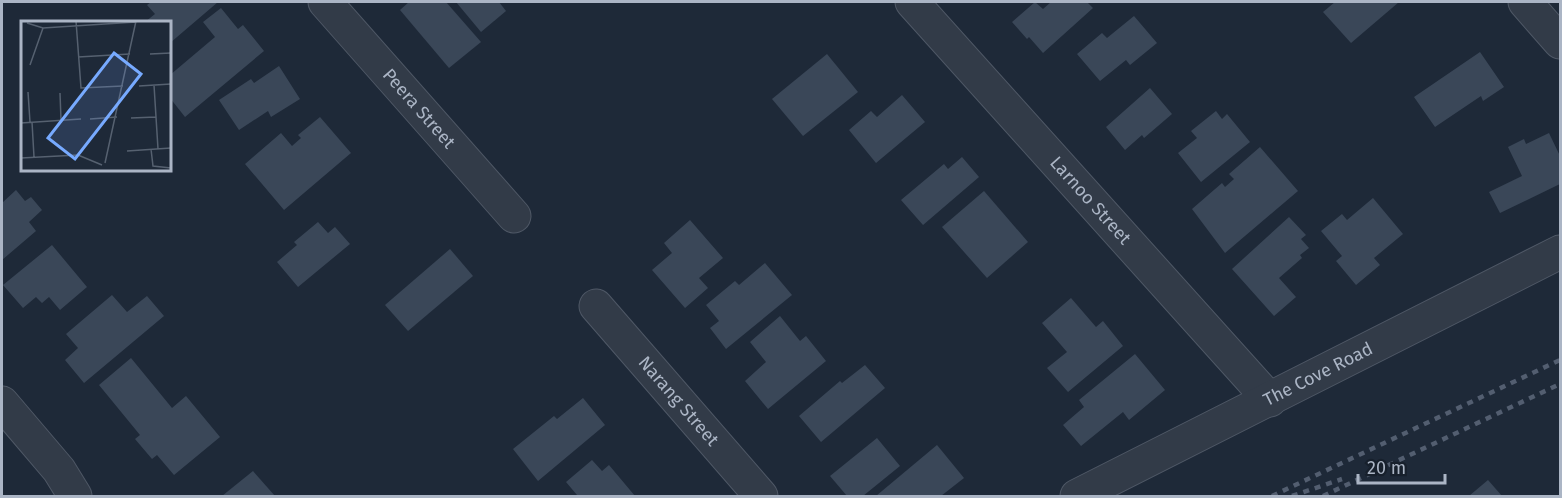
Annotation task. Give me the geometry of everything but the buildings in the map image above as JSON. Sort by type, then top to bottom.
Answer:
[{"type":"street","name":"Peera Street","points":[[325,2],[514,216]]},
{"type":"street","name":"Larnoo Street","points":[[912,2],[1270,400]]},
{"type":"street","points":[[1525,2],[1560,42]]},
{"type":"street","name":"The Cove Road","points":[[1077,496],[1560,252]]},
{"type":"street","name":"Narang Street","points":[[596,306],[761,496]]},
{"type":"street","points":[[2,403],[59,470],[75,496]]},
{"type":"railway","points":[[1272,496],[1560,360]]},
{"type":"railway","points":[[1323,496],[1560,384]]},
{"type":"railway","points":[[1292,496],[1342,479]]}]
